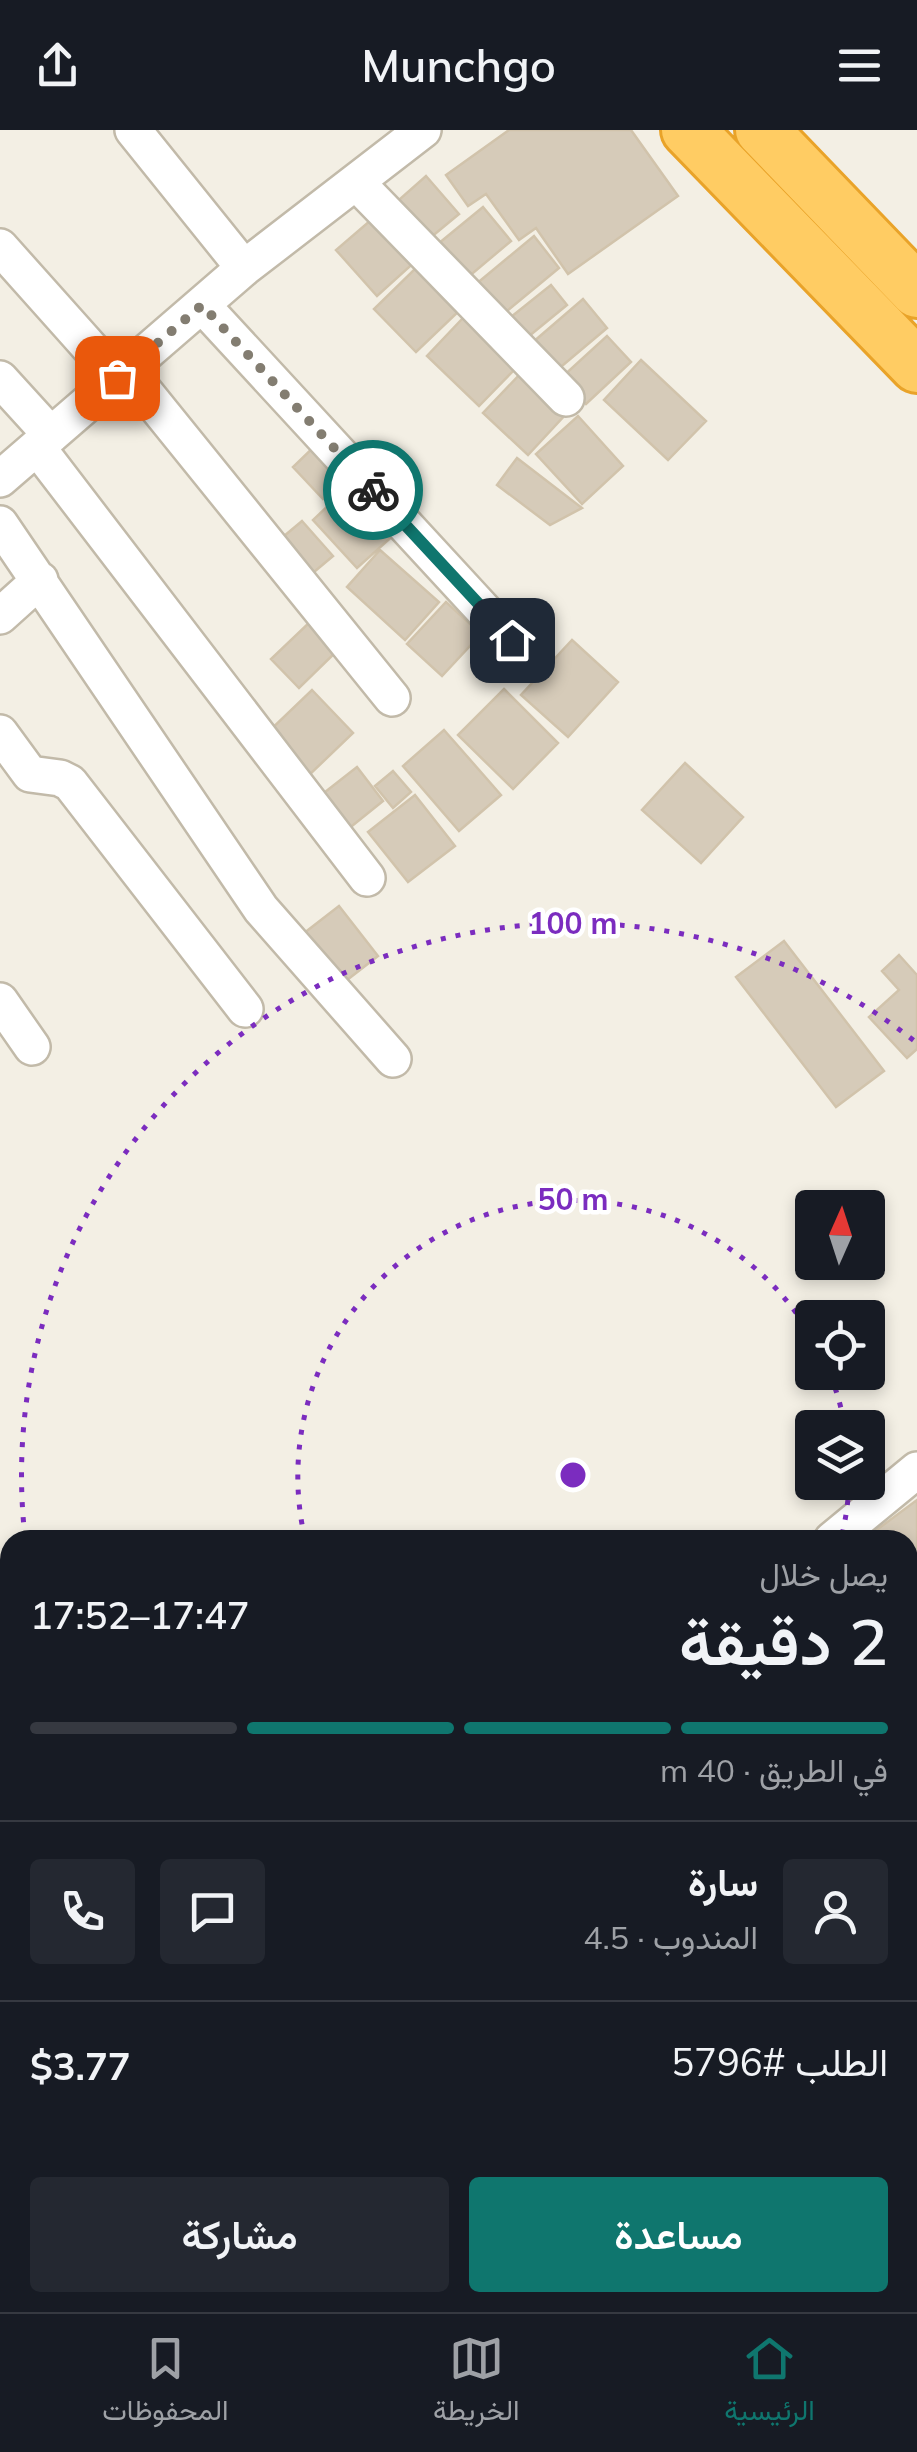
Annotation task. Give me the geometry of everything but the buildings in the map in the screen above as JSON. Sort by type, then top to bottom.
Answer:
[{"type":"highway","points":[[688,130],[917,366]]},
{"type":"highway","points":[[762,130],[917,291]]},
{"type":"street","points":[[133,130],[244,268]]},
{"type":"street","points":[[0,479],[244,268],[356,182],[404,136]]},
{"type":"street","points":[[356,182],[566,398]]},
{"type":"street","points":[[0,247],[122,374],[392,698]]},
{"type":"street","points":[[202,305],[512,640]]},
{"type":"street","points":[[0,379],[367,878]]},
{"type":"street","points":[[0,524],[262,909],[392,1059]]},
{"type":"street","points":[[0,616],[40,580]]},
{"type":"street","points":[[0,733],[30,774],[70,783],[246,1009]]},
{"type":"street","points":[[0,1000],[32,1047]]},
{"type":"street","points":[[844,1530],[917,1470]]},
{"type":"way so far","points":[[117,378],[202,305],[373,490]]},
{"type":"route","points":[[373,490],[512,640]]}]
